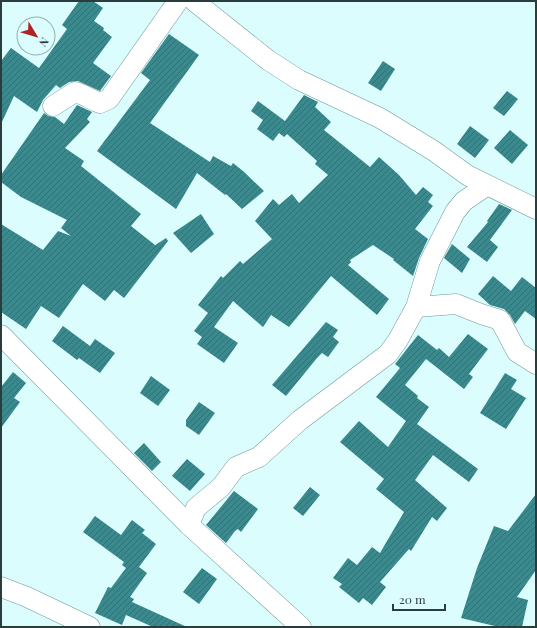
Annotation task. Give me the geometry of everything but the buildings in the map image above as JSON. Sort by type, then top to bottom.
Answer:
[{"type":"street","points":[[53,106],[75,92],[82,93],[90,100],[100,103],[109,99],[178,1]]},
{"type":"street","points":[[194,1],[268,60],[299,80],[380,118],[434,151],[467,175],[486,186],[536,208]]},
{"type":"street","points":[[189,525],[196,508],[221,487],[236,467],[259,457],[300,420],[388,354],[398,340],[416,307],[430,261],[455,212],[464,201],[486,186]]},
{"type":"street","points":[[416,307],[456,304],[500,320],[517,352],[536,364]]},
{"type":"street","points":[[1,335],[189,525],[301,627]]},
{"type":"street","points":[[1,587],[27,597],[90,627]]}]
